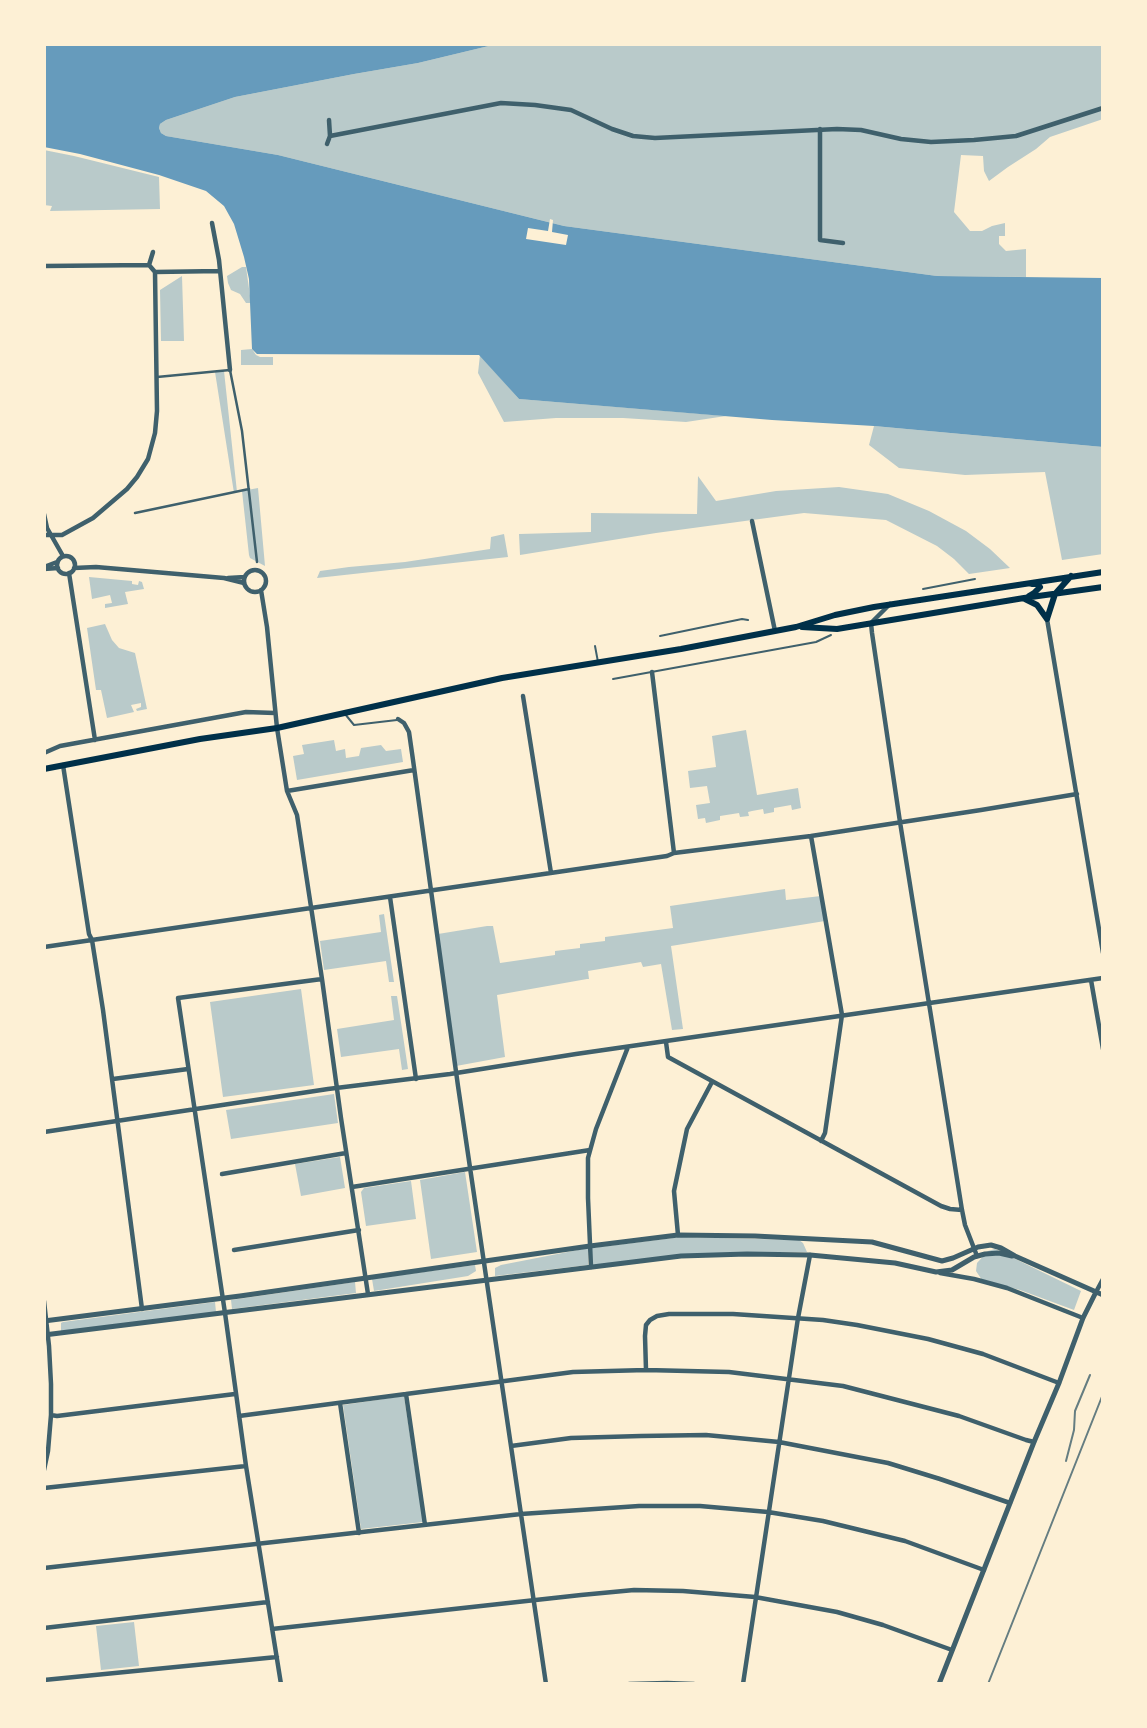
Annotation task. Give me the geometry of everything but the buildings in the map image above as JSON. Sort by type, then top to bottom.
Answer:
[{"type":"main road","points":[[44,769],[200,739],[277,728],[502,678],[796,627],[835,615],[891,604],[1103,572]]},
{"type":"main road","points":[[1047,620],[1055,594],[1072,576]]},
{"type":"main road","points":[[1024,598],[1040,587],[1038,584],[1026,583]]},
{"type":"main road","points":[[796,627],[837,629],[1103,587]]},
{"type":"main road","points":[[1024,598],[1037,605],[1047,620]]},
{"type":"street","points":[[330,135],[501,103],[571,110],[633,136],[655,138],[820,129],[861,130],[901,139],[931,142],[1016,136],[1103,108]]},
{"type":"street","points":[[327,144],[330,135],[329,120]]},
{"type":"street","points":[[820,129],[820,240],[843,243]]},
{"type":"street","points":[[212,223],[220,271],[230,370],[242,431],[257,562]]},
{"type":"street","points":[[149,265],[153,252]]},
{"type":"street","points":[[44,266],[149,265],[155,272],[157,377],[155,433],[143,468],[127,489],[93,518],[62,535],[44,535]]},
{"type":"street","points":[[155,272],[220,271]]},
{"type":"street","points":[[157,377],[230,370]]},
{"type":"street","points":[[135,513],[249,489]]},
{"type":"street","points":[[44,514],[63,556],[71,558],[74,565]]},
{"type":"street","points":[[751,521],[775,631]]},
{"type":"street","points":[[44,568],[57,565],[63,556]]},
{"type":"street","points":[[57,565],[61,572],[69,573]]},
{"type":"street","points":[[74,565],[244,580]]},
{"type":"street","points":[[74,565],[69,573],[95,740]]},
{"type":"street","points":[[251,570],[261,571],[266,580],[264,587],[258,591],[250,590],[244,580],[251,570]]},
{"type":"street","points":[[258,591],[267,627],[286,791],[297,815],[312,909],[368,1294]]},
{"type":"street","points":[[891,604],[871,623],[962,1210],[977,1256]]},
{"type":"street","points":[[1047,620],[1103,953]]},
{"type":"street","points":[[652,672],[674,853]]},
{"type":"street","points":[[523,695],[551,873]]},
{"type":"street","points":[[44,753],[61,746],[246,712],[275,713]]},
{"type":"street","points":[[398,719],[409,732],[546,1684]]},
{"type":"street","points":[[63,765],[113,1079],[142,1309]]},
{"type":"street","points":[[286,791],[414,770]]},
{"type":"street","points":[[44,947],[1077,794]]},
{"type":"street","points":[[810,835],[842,1015],[825,1133],[821,1140]]},
{"type":"street","points":[[390,897],[416,1079]]},
{"type":"street","points":[[44,1132],[1103,978]]},
{"type":"street","points":[[281,1684],[235,1394],[178,998],[322,979]]},
{"type":"street","points":[[1091,980],[1103,1049]]},
{"type":"street","points":[[666,1042],[668,1057],[712,1082],[941,1206],[962,1210]]},
{"type":"street","points":[[591,1267],[588,1158],[596,1129],[628,1047]]},
{"type":"street","points":[[113,1079],[188,1069]]},
{"type":"street","points":[[678,1236],[674,1191],[687,1129],[712,1082]]},
{"type":"street","points":[[352,1187],[590,1150]]},
{"type":"street","points":[[222,1174],[346,1153]]},
{"type":"street","points":[[233,1250],[359,1230]]},
{"type":"street","points":[[45,1321],[678,1236],[755,1236],[872,1242],[942,1261],[974,1248],[991,1245],[1103,1295]]},
{"type":"street","points":[[800,1238],[806,1242],[810,1255]]},
{"type":"street","points":[[743,1684],[798,1318],[811,1248],[815,1242],[822,1239]]},
{"type":"street","points":[[936,1272],[952,1270],[977,1256],[993,1253],[1015,1256]]},
{"type":"street","points":[[46,1335],[681,1256],[747,1254],[810,1255],[895,1264],[974,1279],[1007,1288],[1083,1318]]},
{"type":"street","points":[[939,1684],[1083,1318],[1103,1279]]},
{"type":"street","points":[[44,1301],[51,1384],[51,1415],[44,1470]]},
{"type":"street","points":[[646,1370],[646,1325],[650,1320],[657,1316],[733,1314],[857,1325],[928,1339],[984,1354],[1059,1383]]},
{"type":"street","points":[[239,1416],[573,1372],[730,1371],[843,1386],[899,1399],[1034,1442]]},
{"type":"street","points":[[51,1415],[235,1394]]},
{"type":"street","points":[[406,1394],[425,1525]]},
{"type":"street","points":[[340,1403],[359,1533]]},
{"type":"street","points":[[512,1446],[571,1438],[706,1435],[779,1442],[888,1463],[1010,1503]]},
{"type":"street","points":[[44,1488],[246,1466]]},
{"type":"street","points":[[44,1569],[521,1514],[639,1506],[700,1506],[768,1512],[859,1529],[905,1541],[984,1570]]},
{"type":"street","points":[[272,1629],[634,1590],[683,1591],[755,1597],[836,1612],[883,1625],[952,1650]]},
{"type":"street","points":[[44,1628],[268,1602]]},
{"type":"street","points":[[44,1680],[277,1657]]},
{"type":"street","points":[[629,1684],[694,1684]]},
{"type":"lane","points":[[923,589],[975,579]]},
{"type":"lane","points":[[660,636],[748,620]]},
{"type":"lane","points":[[613,679],[816,642],[831,635]]},
{"type":"lane","points":[[595,646],[598,663]]},
{"type":"lane","points":[[344,714],[354,726],[398,719]]},
{"type":"shaded area","points":[[497,44],[1103,44],[1103,119],[1050,137],[989,181],[984,171],[983,156],[961,155],[954,212],[970,231],[982,231],[1005,223],[1005,236],[999,236],[999,244],[1006,251],[1026,249],[1026,277],[937,276],[564,226],[278,155],[166,136],[159,128],[166,120],[235,97],[418,63]]},
{"type":"shaded area","points":[[44,150],[159,177],[160,209],[50,211],[52,206],[44,205]]},
{"type":"shaded area","points":[[246,267],[251,303],[246,303],[240,294],[231,290],[228,283],[227,276]]},
{"type":"shaded area","points":[[182,276],[184,341],[161,341],[160,290]]},
{"type":"shaded area","points":[[252,349],[260,357],[273,357],[273,365],[241,365],[241,350]]},
{"type":"shaded area","points":[[480,355],[519,399],[726,416],[686,422],[556,418],[504,422],[478,373]]},
{"type":"shaded area","points":[[224,371],[237,492],[234,493],[215,372]]},
{"type":"shaded area","points":[[874,426],[1103,447],[1103,554],[1062,560],[1045,472],[965,475],[899,468],[869,445]]},
{"type":"shaded area","points":[[698,476],[716,501],[776,491],[839,487],[888,494],[929,511],[966,531],[1010,568],[969,574],[937,546],[886,520],[804,513],[520,555],[519,534],[591,532],[591,513],[697,514]]},
{"type":"shaded area","points":[[258,488],[265,566],[249,555],[242,491]]},
{"type":"shaded area","points":[[504,534],[508,557],[317,578],[320,571],[490,549],[491,537]]},
{"type":"shaded area","points":[[89,577],[132,581],[132,584],[138,585],[139,581],[144,589],[125,592],[128,604],[105,608],[105,604],[112,603],[110,595],[92,599]]},
{"type":"shaded area","points":[[105,624],[119,648],[135,653],[147,709],[137,711],[141,703],[131,705],[134,712],[107,718],[101,690],[96,690],[87,628]]},
{"type":"shaded area","points":[[746,730],[757,795],[798,788],[801,808],[792,810],[791,805],[774,808],[774,812],[764,814],[763,809],[748,812],[749,816],[740,817],[739,813],[720,816],[720,820],[706,823],[705,818],[698,819],[696,805],[710,803],[707,786],[690,788],[688,771],[716,767],[712,736]]},
{"type":"shaded area","points":[[334,740],[336,751],[345,749],[346,758],[359,756],[361,748],[381,745],[386,751],[401,749],[403,762],[297,780],[293,756],[304,754],[302,745]]},
{"type":"shaded area","points":[[785,889],[786,900],[821,896],[825,921],[671,946],[683,1029],[672,1030],[661,964],[643,967],[641,962],[588,971],[589,979],[497,995],[505,1057],[456,1066],[438,934],[493,926],[500,963],[555,955],[555,951],[580,948],[580,944],[605,941],[605,937],[673,928],[670,906]]},
{"type":"shaded area","points":[[384,914],[394,982],[389,982],[386,961],[324,970],[320,941],[381,932],[379,915]]},
{"type":"shaded area","points":[[301,989],[314,1085],[223,1097],[210,1002]]},
{"type":"shaded area","points":[[391,996],[397,996],[408,1069],[402,1070],[399,1049],[341,1057],[337,1029],[394,1020]]},
{"type":"shaded area","points":[[334,1094],[338,1123],[231,1139],[226,1110]]},
{"type":"shaded area","points":[[340,1157],[345,1188],[301,1196],[295,1164]]},
{"type":"shaded area","points":[[465,1172],[477,1252],[431,1259],[420,1180]]},
{"type":"shaded area","points":[[411,1181],[416,1219],[366,1226],[361,1192],[364,1188]]},
{"type":"shaded area","points":[[681,1237],[799,1240],[807,1252],[752,1252],[593,1265],[591,1248]]},
{"type":"shaded area","points":[[588,1248],[588,1265],[495,1276],[495,1268],[501,1265]]},
{"type":"shaded area","points":[[995,1249],[1081,1291],[1074,1310],[1020,1290],[982,1280],[976,1271],[977,1263],[988,1251]]},
{"type":"shaded area","points":[[475,1265],[476,1271],[468,1276],[374,1291],[372,1279]]},
{"type":"shaded area","points":[[355,1282],[356,1293],[232,1309],[231,1300]]},
{"type":"shaded area","points":[[215,1302],[216,1312],[61,1331],[63,1322]]},
{"type":"shaded area","points":[[404,1396],[423,1522],[361,1529],[343,1405]]},
{"type":"shaded area","points":[[134,1622],[139,1666],[101,1670],[96,1626]]},
{"type":"water","points":[[44,44],[497,44],[418,63],[235,97],[166,120],[159,128],[166,136],[278,155],[564,226],[937,276],[1103,278],[1103,447],[874,426],[519,399],[479,355],[257,354],[252,349],[249,279],[234,224],[224,206],[206,191],[159,175],[44,147]]},
{"type":"pier","points":[[550,219],[553,220],[552,232],[568,235],[566,245],[526,239],[528,228],[548,231]]},
{"type":"railway","points":[[1066,1461],[1074,1430],[1075,1411],[1090,1375]]},
{"type":"railway","points":[[988,1684],[1103,1394]]}]
